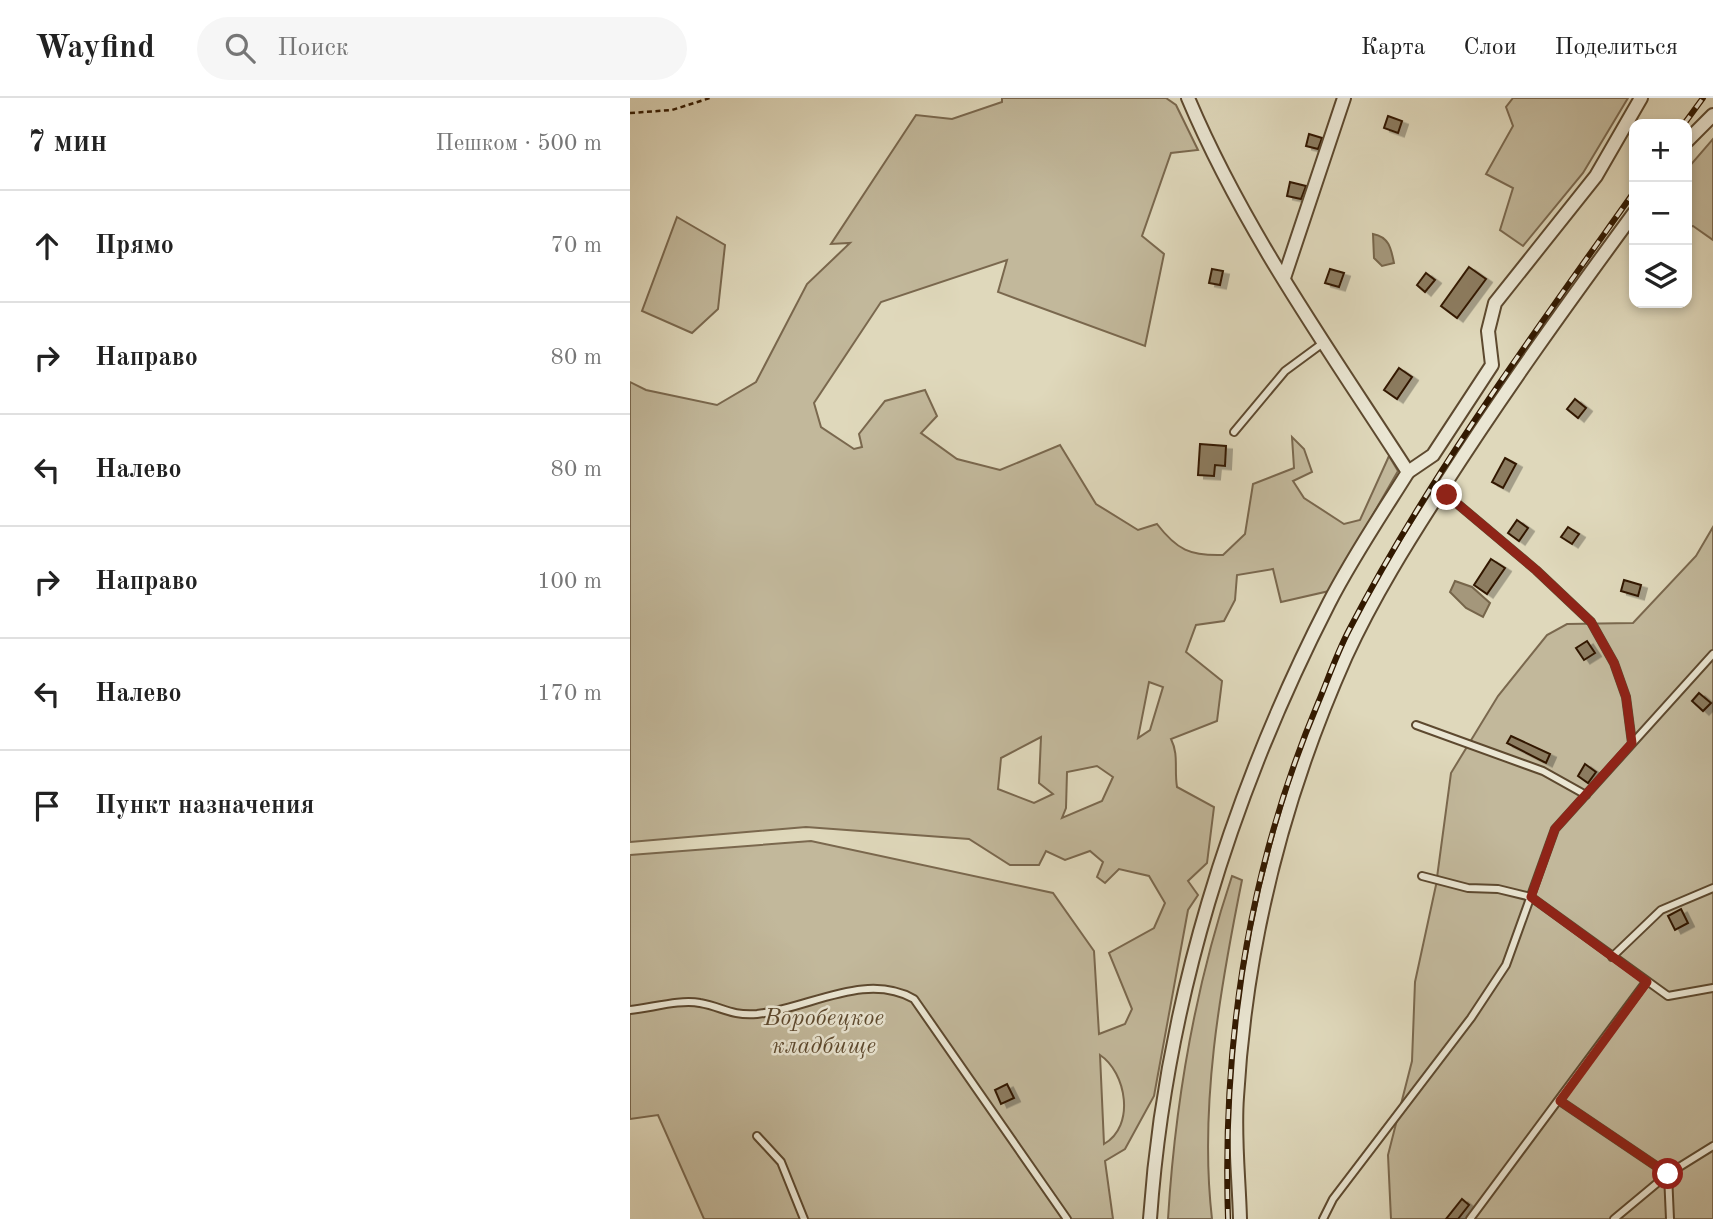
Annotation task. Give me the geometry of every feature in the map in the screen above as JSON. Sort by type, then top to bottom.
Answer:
[{"type":"street","points":[[1188,98],[1210,151],[1283,278],[1408,472]]},
{"type":"street","points":[[1283,278],[1344,98]]},
{"type":"street","points":[[1150,1219],[1170,1061],[1206,907],[1265,740],[1329,601],[1408,472],[1433,455],[1492,365],[1488,331],[1495,303],[1596,176],[1641,98]]},
{"type":"street","points":[[1692,136],[1713,115]]},
{"type":"street","points":[[1240,1219],[1236,1098],[1250,971],[1282,826],[1311,739],[1347,653],[1406,545],[1486,422],[1629,220]]},
{"type":"lane","points":[[1234,432],[1285,371],[1324,342]]},
{"type":"lane","points":[[1447,495],[1536,570],[1591,622],[1614,663],[1626,697],[1632,743]]},
{"type":"lane","points":[[1324,1219],[1333,1199],[1471,1018],[1499,975],[1555,829],[1713,654]]},
{"type":"lane","points":[[1416,725],[1543,771],[1586,795]]},
{"type":"lane","points":[[1422,876],[1468,888],[1498,889],[1531,897],[1668,996],[1713,988]]},
{"type":"lane","points":[[1612,957],[1661,910],[1713,888]]},
{"type":"lane","points":[[1469,1219],[1647,982]]},
{"type":"lane","points":[[630,1010],[699,1003],[729,1014],[759,1014],[862,989],[896,989],[914,999],[1067,1219]]},
{"type":"lane","points":[[1560,1101],[1668,1174]]},
{"type":"lane","points":[[757,1136],[780,1162],[804,1219]]},
{"type":"lane","points":[[1614,1219],[1668,1174],[1713,1146]]},
{"type":"lane","points":[[1668,1174],[1670,1219]]},
{"type":"path","points":[[630,113],[672,110],[710,98]]},
{"type":"green space","name":"Воробецкое кладбище","points":[[1002,98],[1166,98],[1176,105],[1198,150],[1171,153],[1142,236],[1164,254],[1145,346],[998,292],[1007,260],[881,302],[814,403],[821,427],[854,449],[862,447],[859,434],[885,401],[925,390],[937,416],[921,433],[957,459],[1000,470],[1060,445],[1096,504],[1138,530],[1157,524],[1171,540],[1185,550],[1212,555],[1223,555],[1245,534],[1253,484],[1294,468],[1292,437],[1304,449],[1312,472],[1293,481],[1304,498],[1344,524],[1360,520],[1389,456],[1398,471],[1329,591],[1281,602],[1273,569],[1237,575],[1235,600],[1224,621],[1196,625],[1186,652],[1222,681],[1217,721],[1171,739],[1176,756],[1177,787],[1214,807],[1207,863],[1188,881],[1198,895],[1188,910],[1154,1096],[1125,1149],[1105,1161],[1113,1219],[704,1219],[658,1115],[630,1119],[630,855],[811,841],[1053,893],[1094,951],[1099,1034],[1125,1024],[1132,1009],[1109,953],[1154,928],[1165,903],[1149,876],[1119,869],[1105,883],[1097,877],[1103,862],[1090,851],[1065,860],[1046,851],[1039,865],[1010,865],[969,839],[806,827],[630,842],[630,382],[646,390],[717,405],[756,382],[807,284],[850,243],[831,244],[916,115],[952,119],[1002,102]],"holes":[[[1149,682],[1163,687],[1150,730],[1138,738]],[[1041,737],[1039,783],[1053,794],[1034,803],[998,789],[1001,758]],[[1097,766],[1113,777],[1102,801],[1062,818],[1066,808],[1067,772]],[[1100,1055],[1116,1074],[1124,1099],[1121,1125],[1114,1136],[1104,1144]]]},
{"type":"green space","points":[[1513,98],[1628,98],[1583,173],[1523,246],[1500,230],[1513,188],[1486,174],[1513,126],[1506,107]]},
{"type":"green space","points":[[1713,139],[1713,240],[1692,226],[1692,163]]},
{"type":"green space","points":[[677,217],[725,245],[718,309],[692,333],[642,311]]},
{"type":"green space","points":[[1713,527],[1713,1219],[1391,1219],[1388,1155],[1412,1061],[1415,982],[1436,885],[1451,773],[1498,696],[1547,635],[1567,624],[1633,623],[1696,556]]},
{"type":"green space","points":[[1232,876],[1242,880],[1219,1006],[1210,1091],[1208,1134],[1212,1219],[1168,1219],[1176,1132],[1197,1003]]},
{"type":"shaded area","points":[[1373,234],[1386,241],[1394,263],[1382,266],[1374,258]]},
{"type":"shaded area","points":[[1455,581],[1472,587],[1490,603],[1483,617],[1466,608],[1450,592]]},
{"type":"building","points":[[1388,116],[1402,121],[1398,133],[1384,128]]},
{"type":"building","points":[[1309,134],[1322,138],[1318,149],[1306,146]]},
{"type":"building","points":[[1290,182],[1306,186],[1301,199],[1287,196]]},
{"type":"building","points":[[1469,267],[1486,279],[1457,318],[1441,306]]},
{"type":"building","points":[[1212,269],[1223,271],[1220,285],[1209,283]]},
{"type":"building","points":[[1330,269],[1344,273],[1339,287],[1325,283]]},
{"type":"building","points":[[1426,273],[1435,280],[1425,292],[1417,285]]},
{"type":"building","points":[[1399,368],[1412,377],[1397,399],[1384,390]]},
{"type":"building","points":[[1575,399],[1586,408],[1578,418],[1567,409]]},
{"type":"building","points":[[1200,444],[1226,446],[1225,466],[1215,465],[1214,476],[1198,475]]},
{"type":"building","points":[[1505,458],[1516,464],[1503,488],[1492,482]]},
{"type":"building","points":[[1517,520],[1528,528],[1519,541],[1508,533]]},
{"type":"building","points":[[1568,527],[1579,534],[1572,544],[1561,537]]},
{"type":"building","points":[[1491,559],[1505,568],[1487,594],[1474,585]]},
{"type":"building","points":[[1624,580],[1641,585],[1638,596],[1621,591]]},
{"type":"building","points":[[1587,641],[1595,653],[1584,660],[1576,648]]},
{"type":"building","points":[[1699,693],[1711,703],[1703,711],[1692,701]]},
{"type":"building","points":[[1511,736],[1550,754],[1546,763],[1507,743]]},
{"type":"building","points":[[1585,764],[1596,772],[1588,783],[1578,776]]},
{"type":"building","points":[[1681,909],[1688,923],[1675,930],[1668,916]]},
{"type":"building","points":[[1007,1084],[1014,1098],[1001,1104],[995,1090]]},
{"type":"building","points":[[1462,1199],[1469,1205],[1458,1219],[1446,1219]]},
{"type":"railway","points":[[1688,119],[1703,98]]},
{"type":"railway","points":[[1228,1219],[1230,1086],[1244,956],[1274,828],[1318,703],[1349,630],[1413,516],[1484,406],[1629,199]]},
{"type":"route","points":[[1447,495],[1536,570],[1591,622],[1614,663],[1626,697],[1632,743],[1555,829],[1531,897],[1647,982],[1560,1101],[1668,1174]]}]
